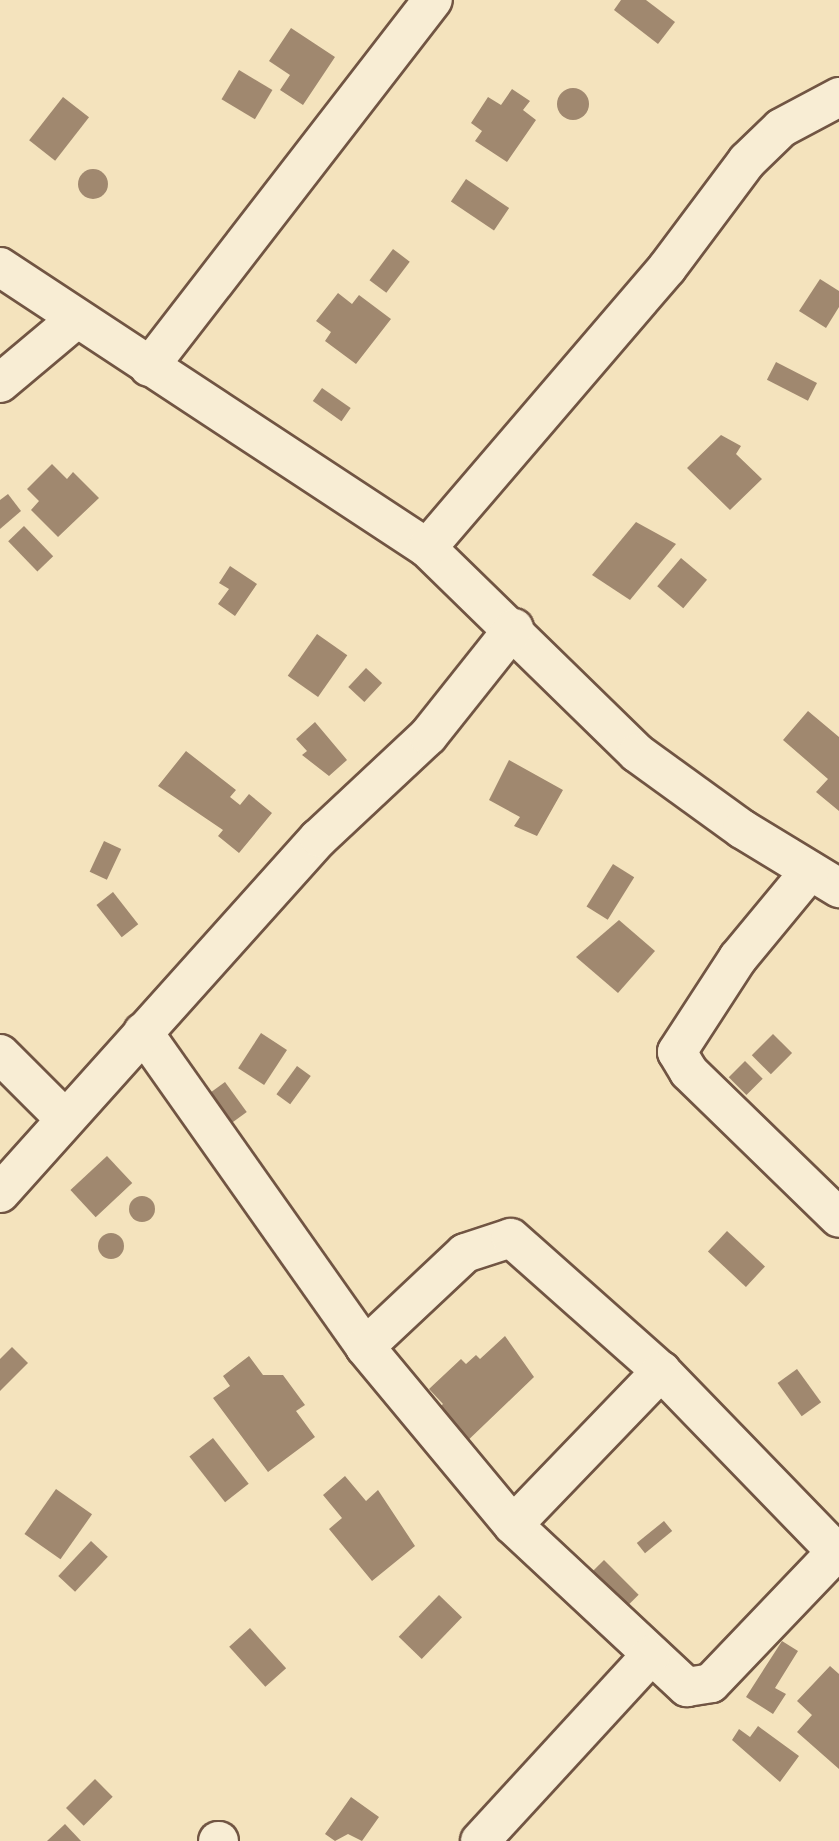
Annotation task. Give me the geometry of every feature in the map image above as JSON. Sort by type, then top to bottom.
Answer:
[{"type":"street","points":[[149,367],[433,0]]},
{"type":"street","points":[[427,548],[667,268],[747,161],[781,128],[839,97]]},
{"type":"street","points":[[0,267],[75,320],[427,548],[514,628],[637,753],[825,879],[738,958],[677,1052],[689,1072],[839,1217]]},
{"type":"street","points":[[0,383],[75,320]]},
{"type":"street","points":[[0,1193],[319,838],[428,736],[514,628]]},
{"type":"street","points":[[143,1032],[365,1347],[513,1525],[687,1687],[711,1683],[838,1552],[661,1371],[511,1238],[465,1253],[365,1347]]},
{"type":"street","points":[[0,1054],[65,1119]]},
{"type":"street","points":[[513,1525],[661,1371]]},
{"type":"street","points":[[480,1841],[651,1655]]},
{"type":"building","points":[[621,0],[646,0],[675,22],[658,44],[614,10]]},
{"type":"building","points":[[291,28],[335,57],[303,105],[280,90],[290,75],[269,61]]},
{"type":"building","points":[[239,70],[272,90],[255,119],[221,99]]},
{"type":"building","points":[[573,88],[584,93],[589,104],[584,115],[573,120],[562,115],[557,104],[562,93]]},
{"type":"building","points":[[512,89],[530,101],[523,110],[536,120],[507,162],[475,141],[482,131],[471,123],[488,97],[501,105]]},
{"type":"building","points":[[63,97],[89,117],[55,161],[29,140]]},
{"type":"building","points":[[93,169],[104,173],[108,184],[104,195],[93,199],[82,195],[78,184],[82,173]]},
{"type":"building","points":[[466,179],[509,208],[494,230],[451,201]]},
{"type":"building","points":[[393,249],[410,262],[386,293],[370,280]]},
{"type":"building","points":[[820,279],[839,291],[839,307],[826,328],[799,311]]},
{"type":"building","points":[[338,293],[352,304],[359,295],[391,319],[356,364],[325,341],[331,332],[316,321]]},
{"type":"building","points":[[776,362],[817,383],[808,401],[767,380]]},
{"type":"building","points":[[322,388],[351,408],[341,421],[313,401]]},
{"type":"building","points":[[721,435],[741,446],[736,454],[762,479],[730,510],[687,468]]},
{"type":"building","points":[[52,464],[67,479],[73,472],[99,498],[58,537],[31,510],[39,501],[27,489]]},
{"type":"building","points":[[8,494],[21,511],[0,529],[0,500]]},
{"type":"building","points":[[636,522],[676,544],[630,600],[592,575]]},
{"type":"building","points":[[24,526],[53,556],[37,571],[8,541]]},
{"type":"building","points":[[681,558],[707,580],[683,608],[657,586]]},
{"type":"building","points":[[230,566],[257,584],[235,616],[218,604],[229,589],[219,583]]},
{"type":"building","points":[[317,634],[347,655],[318,697],[288,676]]},
{"type":"building","points":[[366,668],[382,683],[364,702],[348,687]]},
{"type":"building","points":[[808,711],[839,737],[839,811],[816,792],[828,779],[783,740]]},
{"type":"building","points":[[315,722],[347,760],[329,776],[302,755],[307,751],[296,739]]},
{"type":"building","points":[[186,751],[236,790],[230,797],[240,805],[249,794],[272,813],[239,853],[218,836],[223,830],[158,786]]},
{"type":"building","points":[[509,760],[563,790],[537,836],[514,826],[520,817],[489,800]]},
{"type":"building","points":[[104,841],[121,849],[107,880],[90,872]]},
{"type":"building","points":[[613,864],[634,877],[608,920],[587,906]]},
{"type":"building","points":[[113,892],[138,924],[122,937],[96,905]]},
{"type":"building","points":[[619,920],[655,951],[618,993],[576,957]]},
{"type":"building","points":[[261,1033],[287,1050],[264,1085],[238,1068]]},
{"type":"building","points":[[773,1034],[792,1053],[771,1074],[752,1055]]},
{"type":"building","points":[[745,1061],[763,1079],[746,1095],[729,1077]]},
{"type":"building","points":[[297,1066],[311,1076],[290,1104],[276,1094]]},
{"type":"building","points":[[225,1082],[247,1112],[231,1124],[209,1094]]},
{"type":"building","points":[[107,1156],[132,1183],[96,1217],[70,1190]]},
{"type":"building","points":[[142,1196],[151,1200],[155,1209],[151,1218],[142,1222],[133,1218],[129,1209],[133,1200]]},
{"type":"building","points":[[727,1231],[765,1266],[746,1287],[708,1251]]},
{"type":"building","points":[[111,1233],[120,1237],[124,1246],[120,1255],[111,1259],[102,1255],[98,1246],[102,1237]]},
{"type":"building","points":[[505,1336],[534,1377],[461,1447],[436,1410],[443,1404],[429,1389],[461,1359],[466,1364],[476,1355],[480,1359]]},
{"type":"building","points":[[12,1347],[28,1363],[0,1391],[0,1359]]},
{"type":"building","points":[[249,1356],[263,1375],[283,1375],[305,1405],[296,1411],[315,1437],[268,1472],[213,1398],[230,1386],[223,1376]]},
{"type":"building","points":[[797,1369],[821,1402],[802,1416],[778,1383]]},
{"type":"building","points":[[213,1438],[249,1484],[225,1502],[189,1456]]},
{"type":"building","points":[[345,1476],[366,1501],[378,1490],[415,1546],[372,1581],[329,1529],[342,1518],[323,1495]]},
{"type":"building","points":[[56,1489],[92,1514],[60,1559],[24,1534]]},
{"type":"building","points":[[664,1521],[672,1531],[645,1553],[637,1543]]},
{"type":"building","points":[[91,1541],[108,1557],[75,1592],[58,1576]]},
{"type":"building","points":[[604,1560],[639,1595],[624,1609],[589,1575]]},
{"type":"building","points":[[439,1595],[462,1617],[422,1659],[399,1637]]},
{"type":"building","points":[[250,1628],[286,1668],[265,1687],[229,1647]]},
{"type":"building","points":[[782,1641],[798,1651],[775,1688],[786,1694],[773,1714],[746,1697]]},
{"type":"building","points":[[830,1666],[839,1674],[839,1769],[797,1732],[812,1715],[797,1701]]},
{"type":"building","points":[[758,1726],[799,1756],[780,1782],[732,1740],[739,1729],[750,1737]]},
{"type":"building","points":[[95,1779],[113,1797],[84,1826],[66,1808]]},
{"type":"building","points":[[351,1797],[379,1817],[362,1841],[348,1834],[335,1841],[325,1834]]},
{"type":"building","points":[[65,1824],[81,1841],[47,1841]]}]
